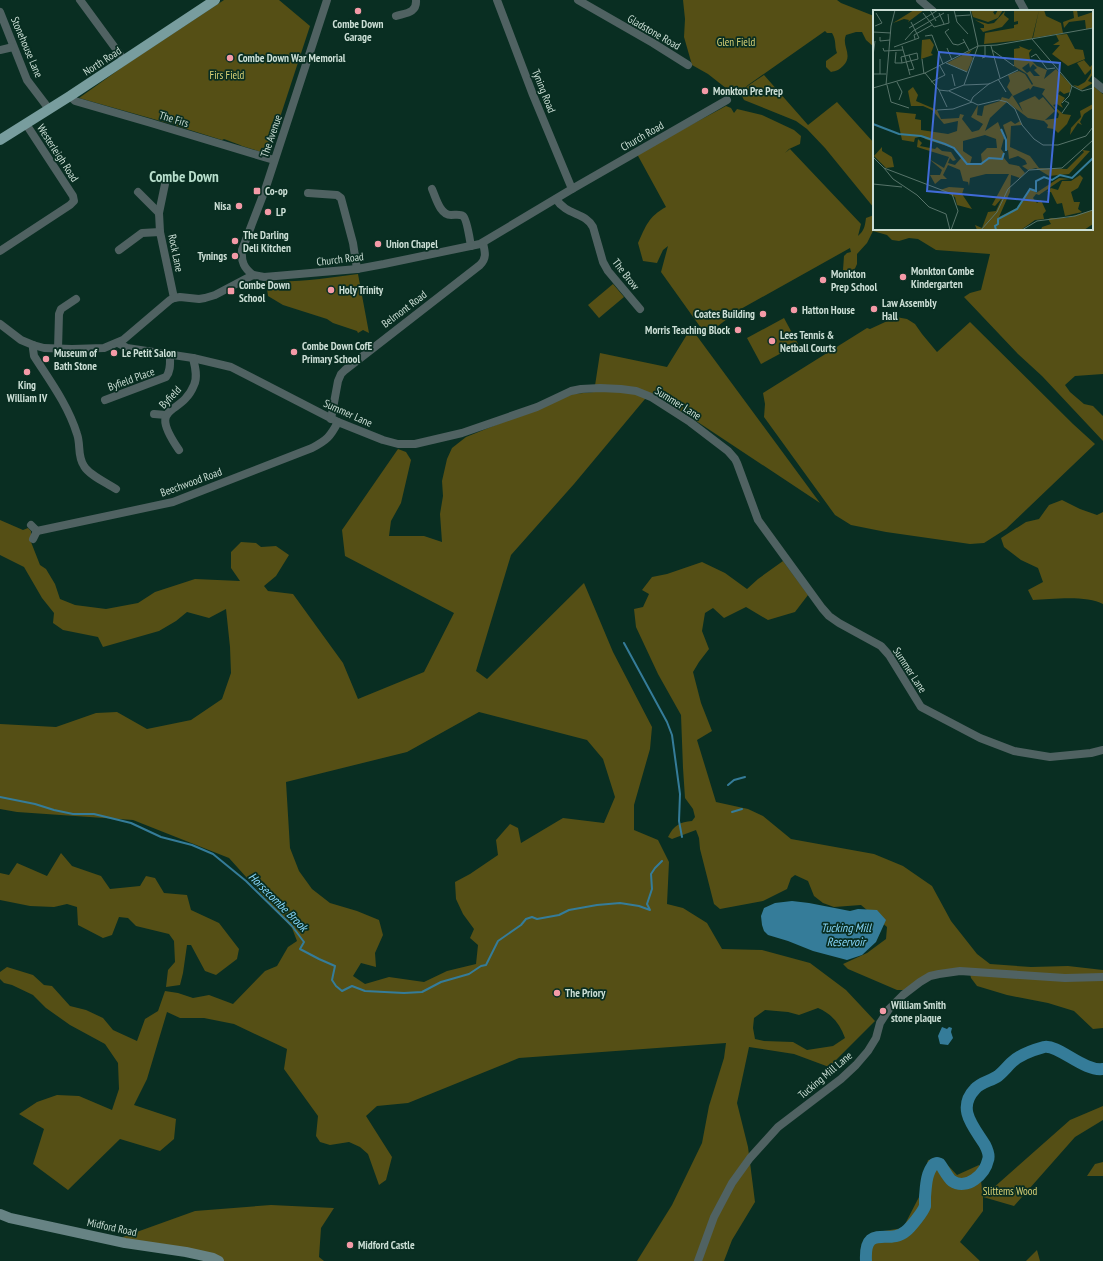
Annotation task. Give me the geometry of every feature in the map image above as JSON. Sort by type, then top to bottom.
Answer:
[{"type":"main road","name":"North Road","points":[[0,140],[70,96],[215,0]]},
{"type":"main road","name":"Midford Road","points":[[0,1214],[10,1218],[125,1243],[186,1252],[214,1258],[219,1261]]},
{"type":"street","points":[[80,0],[124,60]]},
{"type":"street","name":"The Avenue","points":[[253,275],[248,271],[242,260],[242,250],[263,196],[327,0]]},
{"type":"street","points":[[396,16],[414,10],[416,7],[416,0]]},
{"type":"street","name":"Tyning Road","points":[[497,0],[533,95],[572,190]]},
{"type":"street","name":"Gladstone Road","points":[[578,0],[590,3],[688,65]]},
{"type":"street","points":[[920,0],[932,10]]},
{"type":"street","points":[[1019,0],[1024,10]]},
{"type":"street","name":"Stonehouse Lane","points":[[0,12],[27,80],[49,109]]},
{"type":"street","points":[[0,50],[13,47]]},
{"type":"street","points":[[1093,81],[1103,89]]},
{"type":"street","name":"The Firs","points":[[70,96],[74,101],[274,160]]},
{"type":"street","name":"Church Road","points":[[253,275],[264,277],[357,268],[384,264],[482,243],[727,100]]},
{"type":"street","name":"Westerleigh Road","points":[[0,251],[70,206],[74,201],[73,196],[26,124]]},
{"type":"street","name":"Rock Lane","points":[[165,184],[159,213],[160,232],[174,298]]},
{"type":"street","points":[[432,189],[442,211],[449,215],[458,214],[463,216],[466,220],[471,246]]},
{"type":"street","points":[[138,192],[159,213]]},
{"type":"street","points":[[308,193],[337,196],[341,198],[353,243],[357,268]]},
{"type":"street","name":"The Brow","points":[[556,199],[563,208],[590,222],[594,229],[603,262],[608,271],[640,309]]},
{"type":"street","points":[[119,250],[142,233],[160,232]]},
{"type":"street","name":"Belmont Road","points":[[335,420],[338,381],[341,374],[368,351],[480,265],[484,261],[485,257],[482,243]]},
{"type":"street","points":[[0,324],[21,340],[44,348],[104,348],[118,343],[131,334],[174,298],[180,297],[198,299],[210,297],[253,275]]},
{"type":"street","points":[[58,349],[59,314],[61,309],[76,299]]},
{"type":"street","name":"Summer Lane","points":[[118,343],[127,348],[194,358],[231,367],[335,420],[383,440],[398,444],[415,444],[462,433],[537,406],[571,391],[581,389],[621,389],[636,391],[651,397],[690,422],[728,451],[735,459],[758,520],[810,593],[829,616],[881,646],[889,655],[921,707],[980,738],[1014,751],[1050,757],[1091,753],[1103,750]]},
{"type":"street","points":[[33,345],[34,356],[72,419],[80,442],[80,459],[84,467],[116,490]]},
{"type":"street","name":"Byfield Place","points":[[105,400],[166,377],[170,369],[170,355]]},
{"type":"street","name":"Byfield","points":[[179,450],[172,440],[165,421],[168,412],[184,401],[194,386],[196,373],[194,358]]},
{"type":"street","points":[[154,414],[166,415]]},
{"type":"street","name":"Beechwood Road","points":[[34,532],[173,502],[312,448],[325,441],[332,434],[335,420]]},
{"type":"street","name":"Tucking Mill Lane","points":[[698,1261],[714,1217],[732,1183],[750,1158],[778,1127],[841,1079],[856,1065],[868,1051],[876,1038],[880,1023],[889,1009],[903,995],[920,982],[930,976],[960,971],[1065,978],[1103,977]]},
{"type":"green space","name":"Firs Field","points":[[224,0],[279,0],[310,26],[268,154],[224,139],[222,140],[177,126],[172,123],[171,124],[79,98],[124,66]]},
{"type":"green space","name":"Glen Field","points":[[683,0],[837,0],[873,16],[873,46],[866,40],[862,32],[846,35],[846,62],[836,71],[831,72],[826,67],[826,61],[837,53],[832,33],[827,33],[825,31],[748,85],[741,92],[764,75],[808,125],[837,102],[873,142],[873,207],[825,148],[807,129],[796,121],[744,100],[742,96],[736,96],[708,74],[692,65],[684,37],[685,19]]},
{"type":"green space","points":[[1093,86],[1103,94],[1103,374],[1075,376],[1065,385],[1070,392],[1084,404],[1093,406],[1103,416],[1103,441],[1042,376],[1018,354],[964,297],[970,293],[981,290],[990,254],[936,250],[918,239],[909,238],[899,241],[892,240],[887,235],[873,231],[867,243],[857,254],[857,264],[853,273],[843,270],[844,256],[851,252],[850,248],[739,310],[706,335],[661,272],[668,246],[663,250],[657,263],[643,261],[638,243],[651,218],[666,207],[637,154],[726,106],[731,108],[734,113],[737,109],[762,115],[794,130],[801,136],[800,144],[789,149],[785,153],[790,149],[861,224],[858,236],[864,228],[866,218],[873,215],[873,230],[1093,230]]},
{"type":"green space","points":[[358,274],[369,333],[363,330],[358,333],[357,331],[333,323],[327,319],[283,305],[268,296],[266,281],[300,281]]},
{"type":"green space","points":[[613,284],[624,297],[599,318],[588,305]]},
{"type":"green space","points":[[896,317],[907,319],[915,324],[937,352],[970,322],[1095,444],[1006,529],[984,543],[970,544],[886,532],[851,525],[835,515],[764,417],[765,404],[763,393],[867,328],[870,329]]},
{"type":"green space","name":"Lees Tennis & Netball Courts","points":[[784,318],[798,344],[761,364],[747,338]]},
{"type":"green space","points":[[691,328],[820,503],[654,393],[645,399],[574,484],[511,555],[476,671],[487,679],[584,583],[613,652],[652,727],[650,749],[634,805],[634,830],[658,840],[669,862],[667,904],[683,908],[707,923],[722,949],[762,950],[810,963],[846,990],[875,1021],[829,1067],[794,1054],[749,1047],[737,1103],[748,1147],[755,1202],[732,1240],[724,1261],[637,1261],[672,1205],[702,1143],[709,1106],[724,1058],[726,1043],[519,1058],[408,1103],[377,1106],[366,1116],[392,1157],[386,1180],[379,1185],[368,1154],[360,1147],[349,1142],[330,1145],[320,1142],[316,1136],[318,1116],[284,1069],[287,1049],[234,1024],[204,1018],[180,1018],[167,1012],[147,1079],[134,1105],[176,1119],[174,1139],[160,1151],[120,1139],[68,1190],[33,1164],[44,1129],[19,1114],[37,1102],[57,1095],[79,1096],[112,1110],[119,1089],[118,1063],[105,1044],[70,1025],[46,1008],[33,995],[12,985],[4,983],[0,979],[0,972],[7,967],[33,975],[44,985],[52,986],[70,1006],[86,1010],[103,1018],[113,1030],[137,1041],[145,1019],[158,1011],[165,991],[178,993],[193,998],[209,995],[233,1004],[265,971],[277,966],[288,947],[297,941],[292,928],[229,858],[133,820],[17,812],[0,809],[0,724],[56,727],[96,713],[117,712],[147,729],[191,720],[222,699],[231,673],[226,609],[209,618],[187,612],[176,621],[159,631],[103,647],[98,637],[63,630],[53,623],[54,613],[42,598],[24,567],[0,555],[0,520],[23,530],[28,528],[31,531],[31,542],[40,565],[46,569],[55,584],[60,599],[75,605],[106,609],[138,603],[155,592],[195,579],[240,581],[231,568],[231,552],[241,542],[256,543],[261,547],[276,546],[289,555],[276,576],[264,586],[268,591],[293,594],[343,663],[358,699],[424,672],[454,613],[345,556],[342,530],[398,449],[406,452],[411,460],[401,503],[391,521],[389,536],[424,536],[442,542],[440,514],[443,496],[442,481],[447,459],[452,448],[466,437],[573,394],[594,392],[600,353],[667,367]],"holes":[[[479,712],[587,740],[603,759],[615,797],[604,823],[563,818],[521,843],[518,828],[510,824],[496,840],[498,855],[470,874],[455,882],[456,899],[463,914],[474,929],[470,938],[478,945],[476,964],[447,971],[424,982],[389,977],[365,984],[353,976],[361,963],[376,967],[375,953],[383,935],[379,920],[357,911],[330,903],[312,889],[299,871],[290,848],[286,782],[407,752]],[[818,1008],[835,1020],[841,1028],[845,1038],[833,1046],[807,1050],[793,1042],[764,1041],[755,1039],[753,1028],[754,1018],[765,1010],[788,1012],[799,1015]]]},
{"type":"green space","points":[[1062,500],[1097,515],[1103,512],[1103,604],[1088,599],[1059,598],[1033,600],[1028,590],[1043,582],[1038,568],[1021,560],[1004,547],[1001,538],[1026,522],[1039,519],[1049,505]]},
{"type":"green space","points":[[783,561],[808,595],[795,612],[768,620],[746,607],[724,618],[713,608],[705,613],[702,631],[709,649],[693,672],[701,703],[712,731],[697,740],[716,802],[748,809],[763,816],[791,839],[874,854],[903,866],[932,886],[951,921],[977,954],[990,964],[1031,967],[1068,966],[1103,970],[1103,1028],[1093,1029],[1074,1011],[1048,1003],[1007,995],[977,986],[971,978],[969,970],[955,970],[905,990],[897,990],[848,969],[843,964],[867,953],[886,939],[887,927],[861,905],[834,907],[823,903],[814,896],[808,881],[795,875],[791,878],[787,889],[763,901],[720,909],[714,904],[696,830],[672,839],[668,837],[678,825],[684,822],[692,821],[695,817],[693,809],[685,798],[681,715],[658,674],[636,627],[634,609],[643,607],[649,594],[642,590],[652,577],[667,574],[702,562],[725,573],[747,589]]},
{"type":"green space","points":[[61,853],[72,866],[101,876],[110,889],[140,886],[146,876],[155,878],[164,893],[187,895],[191,910],[219,923],[239,949],[237,959],[216,975],[205,971],[191,945],[187,945],[180,985],[166,987],[168,970],[175,962],[174,941],[169,934],[136,926],[128,918],[119,917],[112,935],[103,938],[78,925],[77,907],[67,904],[54,907],[30,906],[0,900],[0,873],[9,875],[17,863],[47,876]]},
{"type":"green space","name":"Slittems Wood","points":[[1103,1106],[1103,1120],[1075,1137],[1014,1206],[983,1197],[1070,1120]]},
{"type":"green space","points":[[941,1158],[957,1175],[979,1165],[983,1197],[983,1211],[960,1242],[980,1261],[862,1261],[862,1249],[871,1233],[903,1228],[919,1197],[928,1160]]},
{"type":"green space","points":[[1103,1162],[1103,1176],[1087,1176],[1095,1164]]},
{"type":"green space","points":[[271,1205],[334,1208],[321,1228],[319,1257],[324,1261],[205,1261],[120,1238],[195,1211]]},
{"type":"green space","points":[[1037,1250],[1040,1261],[1026,1261]]},
{"type":"water","name":"Tucking Mill Reservoir","points":[[792,901],[850,911],[858,909],[877,910],[886,920],[876,942],[862,955],[847,960],[813,951],[768,935],[764,931],[761,916],[764,908],[775,903]]},
{"type":"water","points":[[942,1027],[947,1029],[949,1027],[952,1028],[951,1032],[953,1038],[948,1045],[940,1044],[938,1036]]},
{"type":"waterway","points":[[624,643],[667,722],[672,735],[680,794],[679,821],[682,837]]},
{"type":"waterway","points":[[728,785],[734,780],[745,777]]},
{"type":"waterway","name":"Horsecombe Brook","points":[[0,797],[73,814],[94,814],[131,823],[161,837],[192,845],[213,854],[246,881],[292,926],[304,942],[300,949],[335,966],[332,980],[342,991],[352,986],[365,991],[404,993],[422,992],[441,982],[469,974],[481,966],[486,965],[498,941],[521,925],[526,919],[532,917],[537,919],[559,915],[569,910],[620,903],[639,906],[650,910],[647,904],[652,889],[651,874],[662,861]]},
{"type":"waterway","points":[[732,812],[742,809]]},
{"type":"waterway","points":[[866,1261],[866,1249],[869,1242],[873,1238],[899,1235],[906,1231],[914,1223],[924,1209],[927,1180],[929,1171],[934,1164],[940,1164],[950,1180],[958,1184],[964,1184],[974,1180],[983,1171],[989,1158],[988,1152],[972,1125],[967,1111],[967,1104],[970,1096],[977,1087],[998,1076],[1011,1063],[1022,1055],[1044,1047],[1050,1047],[1080,1063],[1096,1069],[1103,1069]]},
{"type":"place","name":"Combe Down Garage","points":[[358,11]]},
{"type":"place","name":"Combe Down War Memorial","points":[[230,58]]},
{"type":"place","name":"Monkton Pre Prep","points":[[705,91]]},
{"type":"place","name":"Co-op","points":[[257,191]]},
{"type":"place","name":"Nisa","points":[[239,206]]},
{"type":"place","name":"LP","points":[[268,212]]},
{"type":"place","name":"The Darling Deli Kitchen","points":[[235,241]]},
{"type":"place","name":"Union Chapel","points":[[378,244]]},
{"type":"place","name":"Tynings","points":[[235,256]]},
{"type":"place","name":"Monkton Combe Kindergarten","points":[[903,277]]},
{"type":"place","name":"Monkton Prep School","points":[[823,280]]},
{"type":"place","name":"Holy Trinity","points":[[331,290]]},
{"type":"place","name":"Combe Down School","points":[[231,291]]},
{"type":"place","name":"Law Assembly Hall","points":[[874,309]]},
{"type":"place","name":"Hatton House","points":[[794,310]]},
{"type":"place","name":"Coates Building","points":[[763,314]]},
{"type":"place","name":"Morris Teaching Block","points":[[738,330]]},
{"type":"place","name":"Lees Tennis & Netball Courts","points":[[772,341]]},
{"type":"place","name":"Combe Down CofE Primary School","points":[[294,352]]},
{"type":"place","name":"Le Petit Salon","points":[[114,353]]},
{"type":"place","name":"Museum of Bath Stone","points":[[46,359]]},
{"type":"place","name":"King William IV","points":[[27,372]]},
{"type":"place","name":"The Priory","points":[[557,993]]},
{"type":"place","name":"William Smith stone plaque","points":[[883,1011]]},
{"type":"place","name":"Midford Castle","points":[[350,1245]]},
{"type":"district","name":"Combe Down","points":[[184,177]]}]
